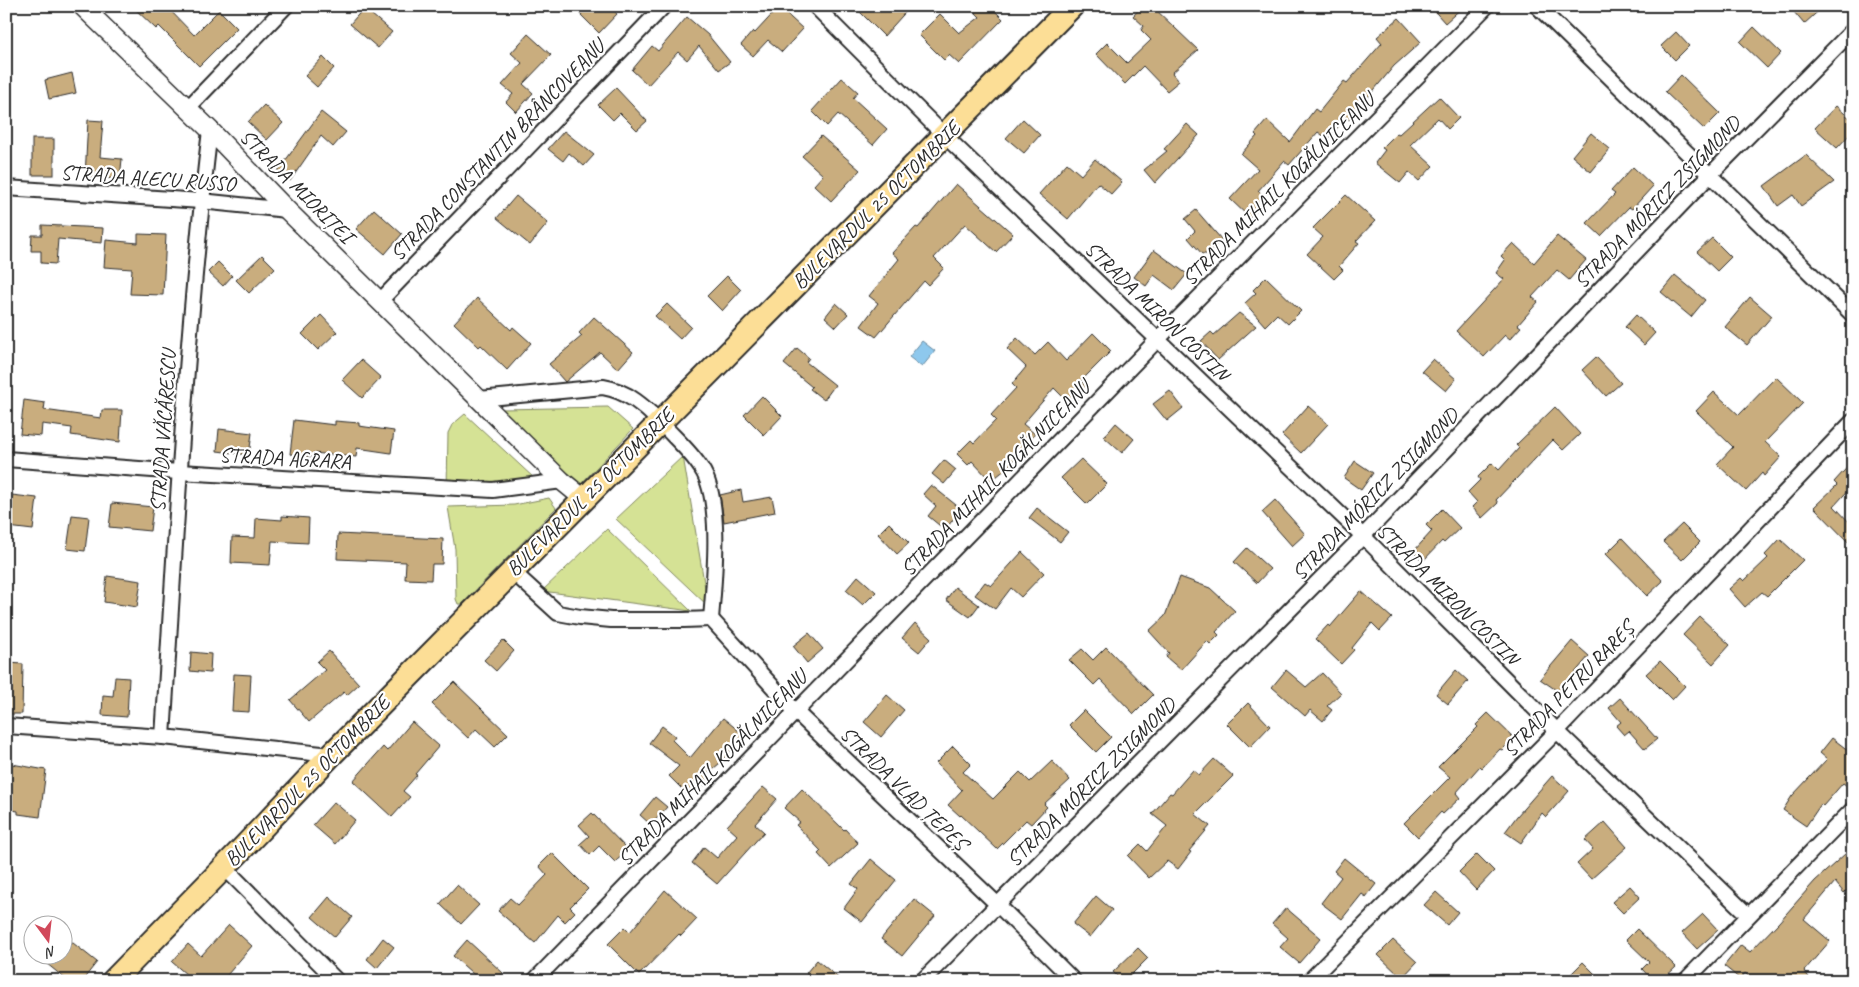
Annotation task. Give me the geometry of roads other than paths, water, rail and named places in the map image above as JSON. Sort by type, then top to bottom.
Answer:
[{"type":"main road","name":"BULEVARDUL 25 OCTOMBRIE","points":[[113,981],[331,754],[1072,6]]},
{"type":"street","name":"STRADA MIORIȚEI","points":[[82,6],[210,130],[288,210],[562,481],[584,498]]},
{"type":"street","points":[[187,109],[286,6]]},
{"type":"street","name":"STRADA CONSTANTIN BRÂNCOVEANU","points":[[380,300],[664,6]]},
{"type":"street","name":"STRADA MIRON COSTIN","points":[[815,6],[945,136],[1362,536],[1557,731],[1748,915]]},
{"type":"street","name":"STRADA MIHAIL KOGĂLNICEANU","points":[[534,981],[1158,339],[1487,6]]},
{"type":"street","points":[[1536,6],[1853,314]]},
{"type":"street","name":"STRADA MÓRICZ ZSIGMOND","points":[[922,981],[1362,536],[1853,30]]},
{"type":"street","name":"STRADA VĂCĂRESCU","points":[[163,737],[179,472],[201,201],[210,130]]},
{"type":"street","name":"STRADA ALECU RUSSO","points":[[6,188],[201,201],[288,210]]},
{"type":"street","points":[[479,399],[603,387],[617,390],[627,394],[659,422],[693,457],[708,481],[715,520],[715,570],[711,619],[611,620],[558,613],[512,571]]},
{"type":"street","name":"STRADA PETRU RAREȘ","points":[[1309,981],[1557,731],[1853,421]]},
{"type":"street","name":"STRADA AGRARA","points":[[6,459],[179,472],[493,490],[562,481]]},
{"type":"street","name":"STRADA VLAD ȚEPEȘ","points":[[711,619],[795,711],[998,905],[1074,981]]},
{"type":"street","points":[[6,726],[163,737],[331,754]]},
{"type":"street","points":[[1684,981],[1853,809]]},
{"type":"street","points":[[224,867],[337,981]]},
{"type":"water","points":[[922,341],[935,351],[922,367],[909,357]]}]
